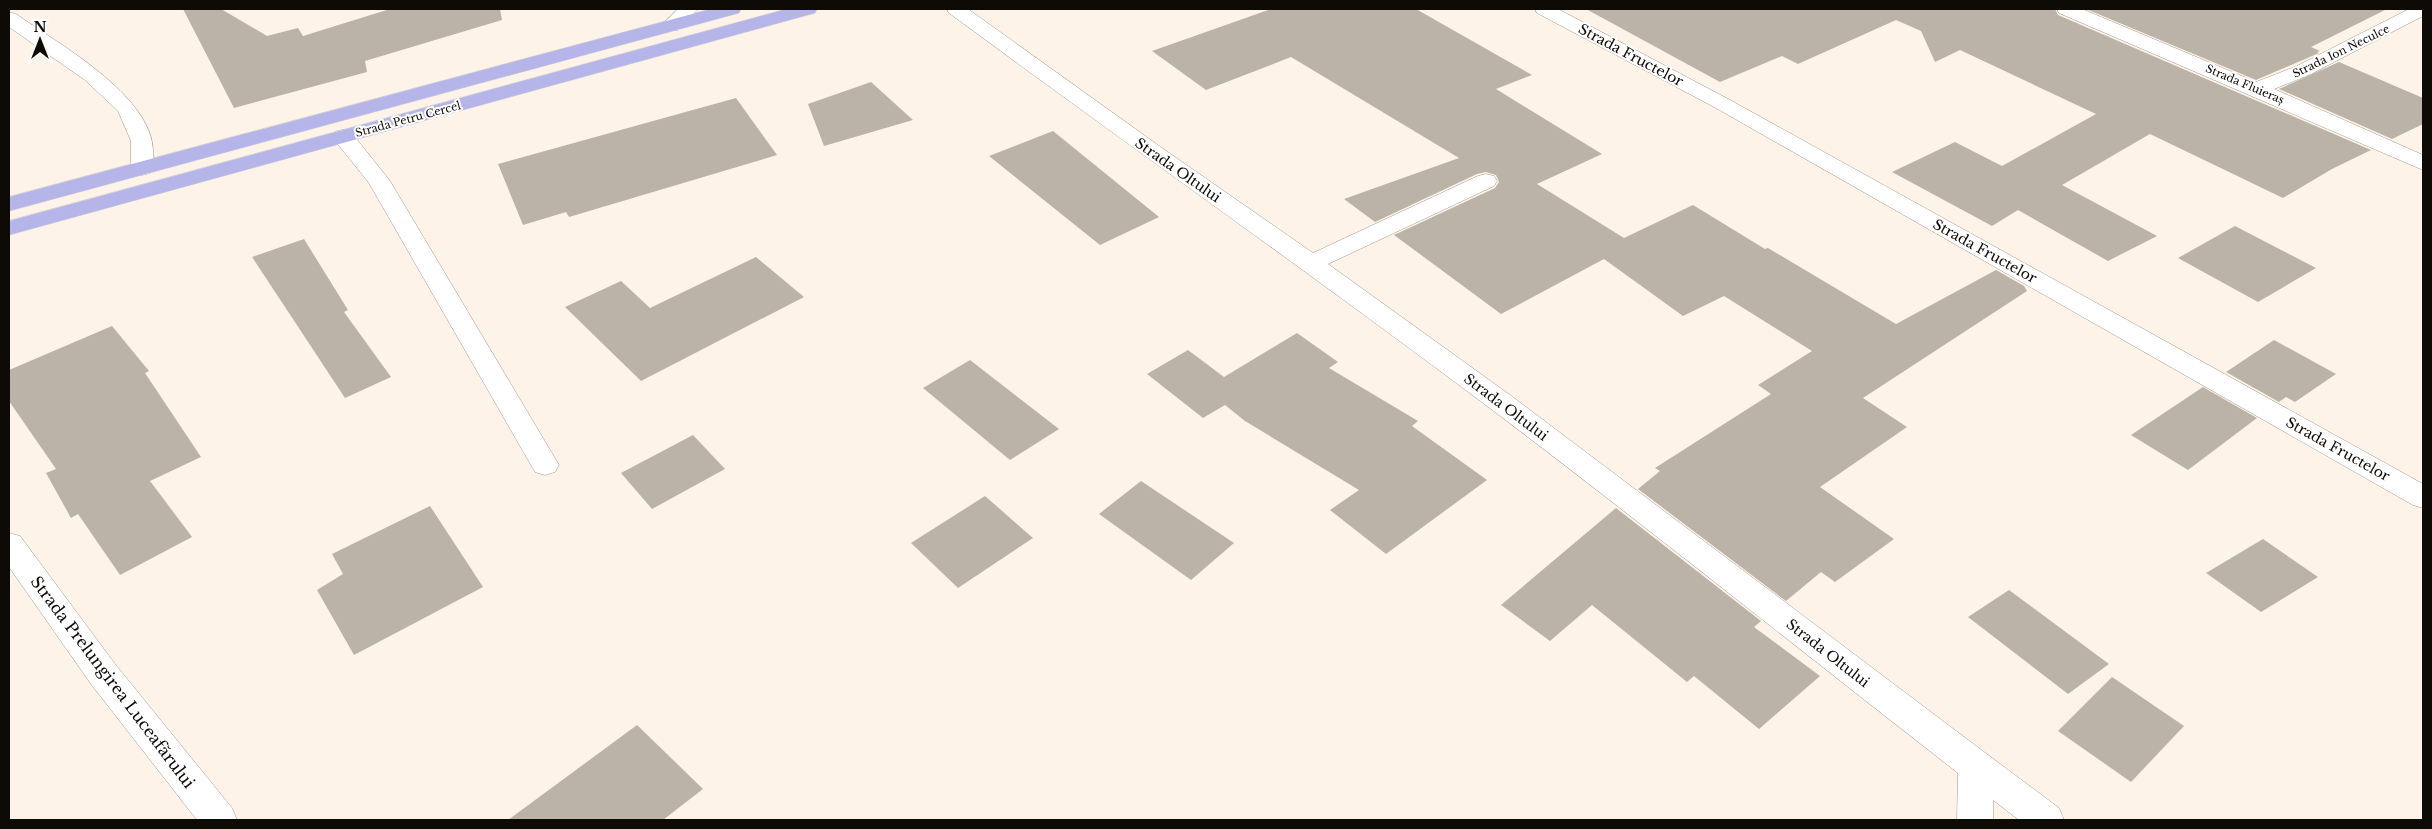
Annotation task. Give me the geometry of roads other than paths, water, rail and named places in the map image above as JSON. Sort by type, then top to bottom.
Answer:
[{"type":"main road","name":"Strada Petru Cercel","points":[[9,204],[732,9]]},
{"type":"main road","name":"Strada Petru Cercel","points":[[9,228],[808,9]]},
{"type":"street","points":[[671,26],[689,9]]},
{"type":"street","name":"Strada Oltului","points":[[956,9],[1154,153],[1311,263],[1500,402],[2046,820]]},
{"type":"street","name":"Strada Fructelor","points":[[1544,9],[1724,104],[2423,497]]},
{"type":"street","name":"Strada Fluieraș","points":[[2066,9],[2256,88],[2423,163]]},
{"type":"street","name":"Strada Ion Neculce","points":[[2256,88],[2304,70],[2423,9]]},
{"type":"street","points":[[9,18],[92,76],[127,108],[142,141],[142,168]]},
{"type":"street","points":[[343,137],[379,181],[545,465]]},
{"type":"street","points":[[1311,263],[1486,181]]},
{"type":"street","name":"Strada Prelungirea Luceafărului","points":[[9,544],[103,674],[219,820]]},
{"type":"street","points":[[1975,820],[1976,766]]}]
